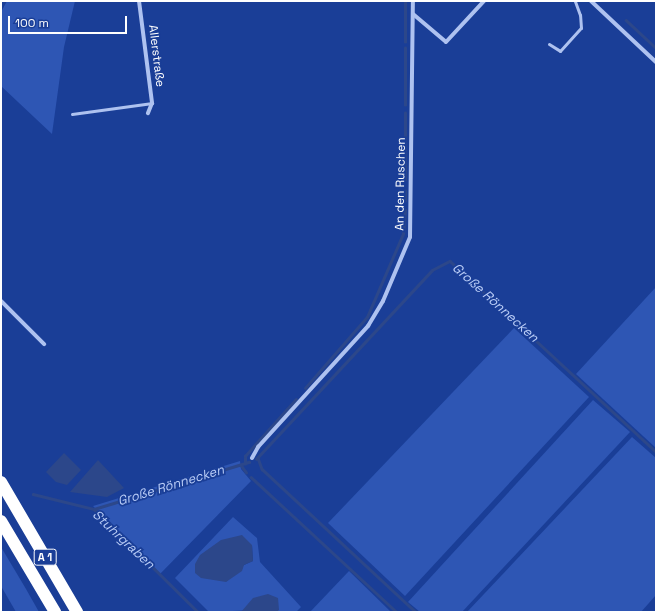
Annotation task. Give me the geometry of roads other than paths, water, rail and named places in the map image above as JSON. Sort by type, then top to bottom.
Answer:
[{"type":"highway","name":"A 1","points":[[1,482],[77,612]]},
{"type":"highway","name":"A 1","points":[[1,521],[55,612]]},
{"type":"street","name":"Allerstraße","points":[[139,1],[152,103],[148,113]]},
{"type":"street","name":"An den Ruschen","points":[[252,458],[258,447],[368,326],[383,301],[410,237],[413,1]]},
{"type":"street","points":[[413,14],[446,42],[484,1]]},
{"type":"street","points":[[591,1],[656,62]]},
{"type":"street","points":[[1,301],[44,344]]},
{"type":"lane","points":[[549,44],[560,51],[581,28],[580,15],[575,1]]},
{"type":"lane","points":[[72,114],[152,103]]},
{"type":"waterway","points":[[405,1],[405,42]]},
{"type":"waterway","points":[[626,20],[656,48]]},
{"type":"waterway","points":[[405,48],[405,105]]},
{"type":"waterway","points":[[405,113],[405,180]]},
{"type":"waterway","points":[[405,191],[405,201]]},
{"type":"waterway","points":[[305,388],[367,317],[403,234],[405,210]]},
{"type":"waterway","name":"Große Rönnecken","points":[[256,459],[432,270],[450,261],[656,452]]},
{"type":"waterway","points":[[245,464],[245,456],[296,399]]},
{"type":"waterway","points":[[258,458],[262,469],[416,612]]},
{"type":"waterway","name":"Große Rönnecken","points":[[94,509],[249,462]]},
{"type":"waterway","points":[[241,465],[246,472]]},
{"type":"waterway","points":[[251,477],[397,612]]},
{"type":"waterway","name":"Stuhrgraben","points":[[33,494],[94,509],[198,612]]}]
